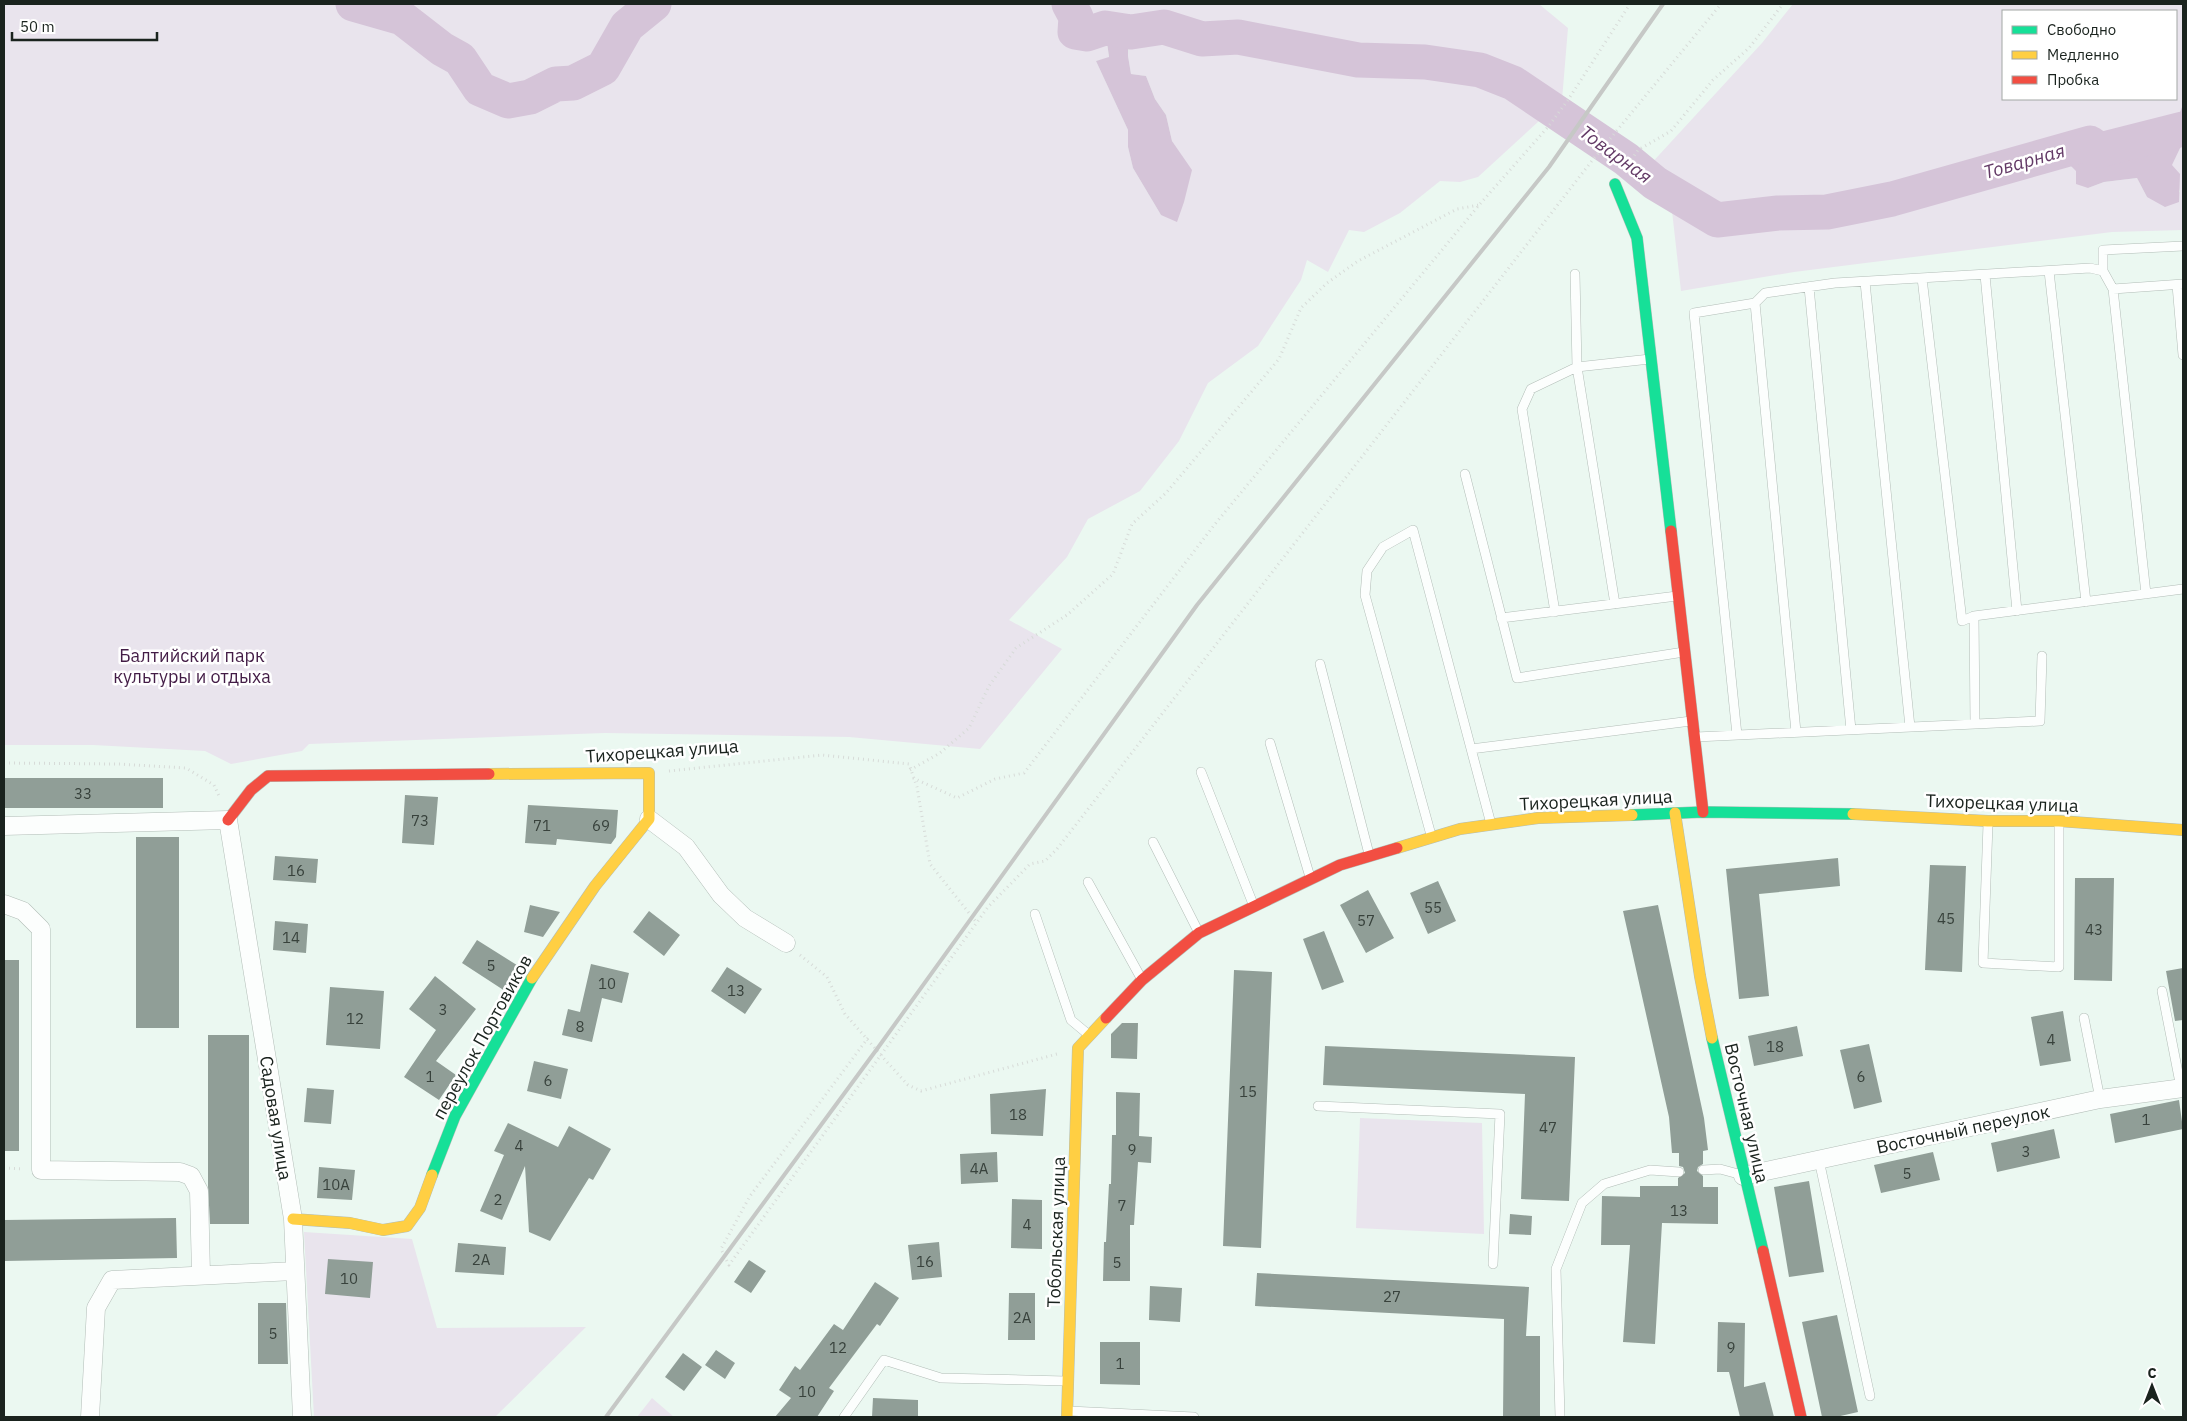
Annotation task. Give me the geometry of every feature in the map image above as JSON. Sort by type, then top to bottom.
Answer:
[{"type":"street","points":[[1616,184],[1637,238],[1703,812]]},
{"type":"street","points":[[648,773],[648,818],[686,846],[721,895],[745,918],[786,943]]},
{"type":"street","name":"Тихорецкая улица","points":[[228,820],[251,790],[268,776],[648,773]]},
{"type":"street","name":"Тихорецкая улица","points":[[1078,1048],[1142,980],[1199,933],[1340,866],[1460,829],[1538,818],[1703,812],[1861,814],[1988,821],[2059,821],[2183,830]]},
{"type":"street","name":"Восточная улица","points":[[1675,813],[1710,1028],[1743,1176],[1792,1369],[1801,1417]]},
{"type":"street","name":"переулок Портовиков","points":[[293,1220],[350,1223],[383,1230],[407,1226],[420,1208],[455,1116],[524,990],[595,886],[648,818]]},
{"type":"street","points":[[4,826],[228,820]]},
{"type":"street","name":"Садовая улица","points":[[228,820],[293,1220],[302,1417]]},
{"type":"street","points":[[4,904],[23,911],[41,928],[42,1170],[180,1172],[191,1176],[199,1192],[201,1274]]},
{"type":"street","name":"Тобольская улица","points":[[1068,1414],[1078,1048]]},
{"type":"street","name":"Восточный переулок","points":[[1743,1176],[2100,1099],[2182,1088]]},
{"type":"street","points":[[90,1417],[96,1308],[112,1280],[201,1274],[294,1271]]},
{"type":"lane","points":[[2146,594],[2113,289],[2103,271],[2103,250],[2183,246]]},
{"type":"lane","points":[[1737,735],[1694,313],[1755,303],[1765,293],[1809,287],[2090,268],[2103,271]]},
{"type":"lane","points":[[2049,271],[2086,602]]},
{"type":"lane","points":[[1575,274],[1577,368],[1615,604]]},
{"type":"lane","points":[[1985,275],[2016,611]]},
{"type":"lane","points":[[1922,278],[1962,620],[1974,616],[2183,589]]},
{"type":"lane","points":[[1866,282],[1910,727]]},
{"type":"lane","points":[[2113,289],[2180,284],[2183,355]]},
{"type":"lane","points":[[1809,287],[1851,730]]},
{"type":"lane","points":[[1755,303],[1796,732]]},
{"type":"lane","points":[[1555,612],[1522,409],[1530,389],[1577,368],[1651,359]]},
{"type":"lane","points":[[1465,474],[1517,678],[1684,652]]},
{"type":"lane","points":[[1432,838],[1365,595],[1367,571],[1383,547],[1413,530],[1492,825]]},
{"type":"lane","points":[[1502,618],[1678,596]]},
{"type":"lane","points":[[1974,616],[1975,724]]},
{"type":"lane","points":[[1693,737],[2040,721],[2042,656]]},
{"type":"lane","points":[[1320,664],[1369,856]]},
{"type":"lane","points":[[1471,749],[1692,722]]},
{"type":"lane","points":[[1270,743],[1311,879]]},
{"type":"lane","points":[[1201,772],[1254,907]]},
{"type":"lane","points":[[1988,821],[1983,963],[2059,967],[2059,821]]},
{"type":"lane","points":[[1153,842],[1199,933]]},
{"type":"lane","points":[[1088,882],[1142,980]]},
{"type":"lane","points":[[1035,914],[1071,1020],[1089,1036]]},
{"type":"lane","points":[[2162,990],[2182,1088]]},
{"type":"lane","points":[[2084,1018],[2100,1099]]},
{"type":"lane","points":[[1318,1106],[1500,1114],[1494,1264]]},
{"type":"lane","points":[[1819,1160],[1870,1396]]},
{"type":"lane","points":[[1703,1170],[1720,1169],[1743,1176]]},
{"type":"lane","points":[[1560,1417],[1556,1269],[1582,1203],[1604,1184],[1650,1170],[1679,1172]]},
{"type":"lane","points":[[844,1417],[884,1360],[941,1378],[1069,1381]]},
{"type":"lane","points":[[1068,1414],[1194,1417]]},
{"type":"path","points":[[913,778],[957,798],[995,779],[1024,773],[1215,524],[1480,204],[1548,127],[1568,100],[1630,4]]},
{"type":"path","points":[[868,1038],[750,1196],[721,1249],[729,1265],[988,907],[1030,864],[1045,861],[1057,849],[1591,162],[1721,4]]},
{"type":"path","points":[[1624,172],[1638,150],[1671,132],[1714,80],[1749,48],[1783,4]]},
{"type":"path","points":[[977,923],[930,864],[910,770],[940,753],[969,728],[989,686],[1016,648],[1068,615],[1113,574],[1132,524],[1166,492],[1279,359],[1301,308],[1327,283],[1358,261],[1457,209],[1480,204]]},
{"type":"path","name":"Тихорецкая улица","points":[[648,773],[822,755],[908,764],[910,770]]},
{"type":"path","points":[[4,764],[118,764],[186,768],[214,785],[228,820]]},
{"type":"path","points":[[786,943],[827,977],[845,1014],[908,1085],[921,1091],[1078,1048]]},
{"type":"green space","name":"Балтийский парк культуры и отдыха","points":[[4,4],[1539,4],[1568,28],[1562,100],[1478,177],[1460,182],[1440,181],[1400,213],[1364,232],[1349,230],[1328,272],[1307,260],[1301,280],[1258,346],[1208,383],[1179,441],[1140,491],[1088,519],[1067,557],[1009,620],[1062,649],[980,749],[849,737],[605,733],[309,744],[302,751],[231,764],[205,751],[93,745],[4,745]],"holes":[[[1105,28],[1131,32],[1128,56],[1131,74],[1146,76],[1155,99],[1166,115],[1172,141],[1191,170],[1161,215],[1133,168],[1128,147],[1128,130],[1096,61],[1109,58]]]},
{"type":"green space","points":[[1793,4],[2183,4],[2183,108],[2176,123],[2147,135],[2127,133],[2107,142],[2090,143],[2076,171],[2088,188],[2104,182],[2137,178],[2147,197],[2180,192],[2171,166],[2183,142],[2183,230],[2112,232],[1794,272],[1681,291],[1672,211],[1648,167],[1762,43]]},
{"type":"green space","points":[[1360,1118],[1482,1123],[1484,1234],[1356,1228]]},
{"type":"green space","points":[[304,1232],[412,1239],[437,1328],[586,1327],[495,1417],[314,1417]]},
{"type":"green space","points":[[652,1398],[674,1417],[637,1417]]},
{"type":"shaded area","points":[[1130,14],[1128,56],[1131,74],[1146,76],[1155,99],[1166,115],[1172,141],[1192,170],[1177,222],[1161,215],[1133,168],[1128,147],[1128,130],[1096,61],[1109,57],[1105,28],[1113,17]]},
{"type":"shaded area","points":[[2182,107],[2183,142],[2172,165],[2180,174],[2179,202],[2165,207],[2147,197],[2137,178],[2104,182],[2088,188],[2076,184],[2076,171],[2065,160],[2090,143],[2107,142],[2127,133],[2147,135],[2176,123]]},
{"type":"building","points":[[4,778],[163,778],[163,808],[4,808]]},
{"type":"building","points":[[405,795],[438,797],[434,845],[402,843]]},
{"type":"building","points":[[528,805],[618,810],[616,837],[611,844],[557,839],[556,845],[525,843]]},
{"type":"building","points":[[136,837],[179,837],[179,1028],[136,1028]]},
{"type":"building","points":[[275,856],[318,859],[316,883],[273,880]]},
{"type":"building","points":[[1838,858],[1840,886],[1759,894],[1769,996],[1739,999],[1726,869]]},
{"type":"building","points":[[1930,865],[1966,866],[1962,972],[1925,970]]},
{"type":"building","points":[[2075,878],[2114,878],[2112,981],[2074,980]]},
{"type":"building","points":[[1438,881],[1456,921],[1428,934],[1410,893]]},
{"type":"building","points":[[1368,890],[1394,938],[1366,953],[1340,905]]},
{"type":"building","points":[[530,905],[560,912],[543,937],[524,932]]},
{"type":"building","points":[[1658,905],[1704,1118],[1708,1150],[1703,1151],[1703,1164],[1698,1167],[1697,1171],[1703,1176],[1703,1187],[1718,1187],[1718,1224],[1662,1223],[1655,1344],[1623,1342],[1630,1245],[1601,1245],[1602,1196],[1640,1197],[1640,1186],[1678,1186],[1678,1178],[1685,1173],[1683,1167],[1679,1166],[1679,1153],[1672,1153],[1669,1117],[1623,911]]},
{"type":"building","points":[[649,911],[680,935],[664,956],[633,932]]},
{"type":"building","points":[[275,921],[308,924],[306,953],[273,950]]},
{"type":"building","points":[[1324,931],[1344,982],[1322,990],[1303,939]]},
{"type":"building","points":[[477,940],[520,967],[505,991],[462,963]]},
{"type":"building","points":[[4,960],[19,960],[19,1151],[4,1151]]},
{"type":"building","points":[[591,964],[629,973],[622,1003],[602,998],[592,1042],[562,1035],[568,1009],[580,1012]]},
{"type":"building","points":[[727,967],[762,989],[745,1014],[711,991]]},
{"type":"building","points":[[2183,968],[2183,1020],[2175,1021],[2166,971]]},
{"type":"building","points":[[1234,970],[1272,972],[1261,1248],[1223,1246]]},
{"type":"building","points":[[435,976],[476,1009],[436,1061],[456,1075],[439,1100],[404,1077],[436,1030],[409,1009]]},
{"type":"building","points":[[330,987],[384,991],[380,1049],[326,1045]]},
{"type":"building","points":[[2063,1011],[2071,1061],[2040,1066],[2031,1017]]},
{"type":"building","points":[[1122,1023],[1138,1023],[1137,1059],[1111,1058],[1111,1034]]},
{"type":"building","points":[[1797,1026],[1803,1056],[1754,1066],[1748,1036]]},
{"type":"building","points":[[208,1035],[249,1035],[249,1224],[210,1224],[208,1186]]},
{"type":"building","points":[[1869,1044],[1882,1102],[1854,1109],[1840,1050]]},
{"type":"building","points":[[1325,1046],[1575,1057],[1569,1201],[1521,1199],[1525,1094],[1323,1085]]},
{"type":"building","points":[[534,1061],[568,1069],[561,1099],[527,1091]]},
{"type":"building","points":[[307,1088],[334,1090],[331,1124],[304,1122]]},
{"type":"building","points":[[1046,1089],[1043,1136],[991,1134],[990,1094]]},
{"type":"building","points":[[1116,1092],[1140,1093],[1139,1136],[1152,1137],[1151,1163],[1138,1162],[1134,1225],[1130,1225],[1130,1281],[1103,1281],[1104,1242],[1106,1242],[1109,1184],[1111,1184],[1112,1135],[1116,1135]]},
{"type":"building","points":[[2179,1100],[2183,1129],[2115,1143],[2110,1114]]},
{"type":"building","points":[[508,1123],[558,1147],[569,1126],[611,1149],[593,1180],[589,1178],[550,1241],[529,1232],[525,1166],[502,1220],[480,1211],[504,1155],[494,1151]]},
{"type":"building","points":[[2054,1129],[2060,1158],[1997,1172],[1991,1143]]},
{"type":"building","points":[[997,1152],[998,1182],[961,1184],[960,1154]]},
{"type":"building","points":[[1933,1152],[1940,1180],[1881,1193],[1874,1165]]},
{"type":"building","points":[[319,1167],[355,1170],[352,1200],[317,1198]]},
{"type":"building","points":[[1809,1181],[1824,1272],[1789,1277],[1774,1187]]},
{"type":"building","points":[[1012,1199],[1042,1200],[1042,1249],[1011,1248]]},
{"type":"building","points":[[1510,1214],[1532,1216],[1531,1235],[1509,1234]]},
{"type":"building","points":[[176,1218],[177,1258],[4,1261],[4,1220]]},
{"type":"building","points":[[939,1242],[942,1277],[912,1280],[908,1245]]},
{"type":"building","points":[[458,1243],[506,1247],[504,1275],[455,1272]]},
{"type":"building","points":[[328,1259],[373,1262],[370,1298],[325,1294]]},
{"type":"building","points":[[749,1260],[766,1271],[751,1293],[734,1282]]},
{"type":"building","points":[[1257,1273],[1529,1287],[1526,1336],[1540,1336],[1540,1417],[1503,1417],[1504,1319],[1255,1306]]},
{"type":"building","points":[[875,1282],[899,1298],[880,1326],[877,1324],[829,1388],[834,1391],[817,1417],[775,1417],[791,1398],[779,1390],[795,1366],[800,1370],[834,1324],[843,1330]]},
{"type":"building","points":[[1150,1286],[1182,1288],[1180,1322],[1149,1320]]},
{"type":"building","points":[[1009,1293],[1035,1293],[1035,1340],[1008,1340]]},
{"type":"building","points":[[258,1303],[286,1303],[288,1364],[258,1364]]},
{"type":"building","points":[[1837,1315],[1858,1412],[1836,1417],[1822,1417],[1802,1322]]},
{"type":"building","points":[[1718,1322],[1745,1323],[1744,1387],[1765,1382],[1774,1417],[1740,1417],[1729,1372],[1717,1372]]},
{"type":"building","points":[[1100,1342],[1140,1342],[1140,1385],[1100,1384]]},
{"type":"building","points":[[716,1350],[735,1363],[725,1379],[705,1365]]},
{"type":"building","points":[[683,1353],[702,1367],[684,1391],[665,1377]]},
{"type":"building","points":[[873,1398],[918,1400],[918,1417],[872,1417]]},
{"type":"waterway","name":"Товарная","points":[[353,4],[402,18],[442,49],[460,59],[480,89],[508,101],[530,97],[556,84],[573,83],[603,68],[627,26],[654,4]]},
{"type":"waterway","name":"Товарная","points":[[1069,4],[1076,17],[1075,32],[1087,34],[1105,28],[1131,32],[1164,27],[1202,39],[1238,37],[1358,60],[1425,62],[1480,70],[1513,83],[1626,159],[1655,183],[1717,220],[1778,213],[1827,212],[1892,199],[2090,143],[2100,150],[2183,129]]},
{"type":"railway","points":[[606,1417],[877,1049],[1197,605],[1549,167],[1663,4]]},
{"type":"traffic: fast","points":[[1615,184],[1637,238],[1671,531]]},
{"type":"traffic: fast","points":[[1632,815],[1703,812],[1853,814]]},
{"type":"traffic: fast","points":[[432,1175],[455,1116],[532,978]]},
{"type":"traffic: fast","points":[[1712,1038],[1763,1251]]},
{"type":"traffic: slow","points":[[489,774],[649,773],[649,819],[595,886],[532,978]]},
{"type":"traffic: slow","points":[[1675,813],[1700,976],[1712,1038]]},
{"type":"traffic: slow","points":[[1853,814],[1988,821],[2059,821],[2183,830]]},
{"type":"traffic: slow","points":[[1397,848],[1460,829],[1538,818],[1632,815]]},
{"type":"traffic: slow","points":[[1067,1417],[1078,1048],[1106,1018]]},
{"type":"traffic: slow","points":[[293,1219],[350,1223],[383,1230],[407,1226],[420,1208],[432,1175]]},
{"type":"traffic: jam","points":[[1671,531],[1703,812]]},
{"type":"traffic: jam","points":[[228,820],[251,790],[268,776],[489,774]]},
{"type":"traffic: jam","points":[[1106,1018],[1142,980],[1199,933],[1340,865],[1397,848]]},
{"type":"traffic: jam","points":[[1763,1251],[1801,1417]]}]
